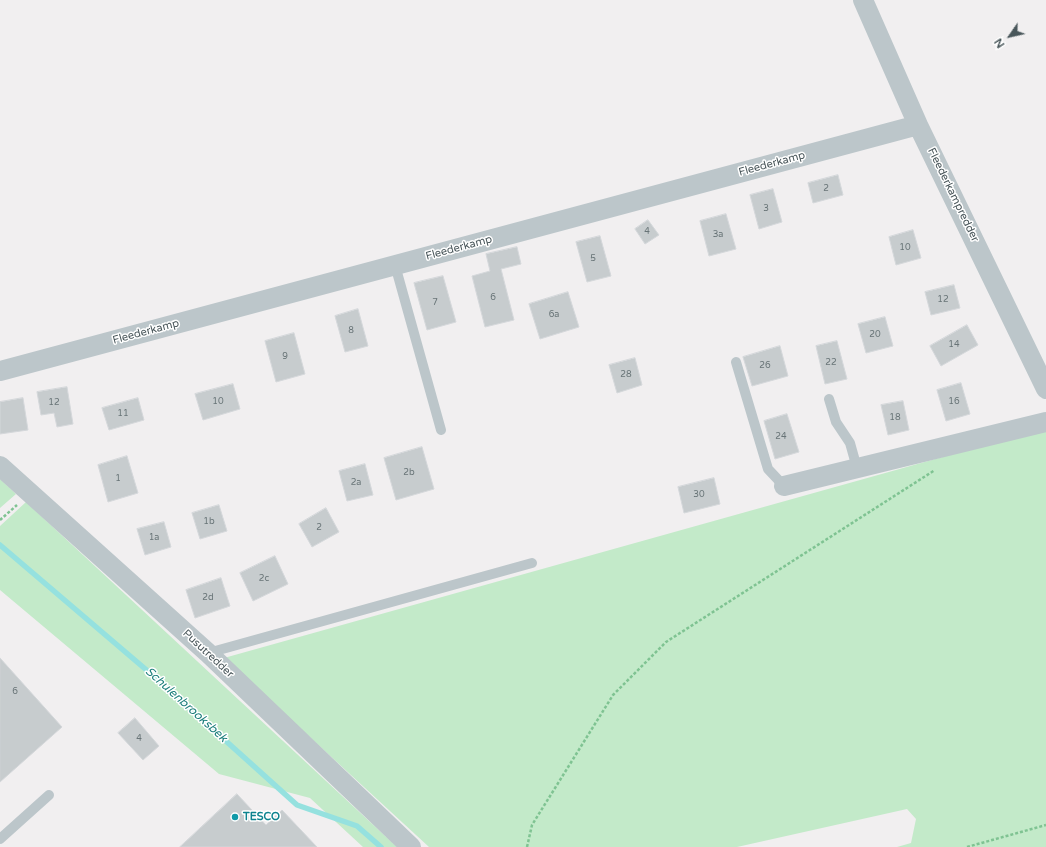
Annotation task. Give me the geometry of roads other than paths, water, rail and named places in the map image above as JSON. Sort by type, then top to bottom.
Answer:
[{"type":"street","name":"Fleederkampredder","points":[[863,0],[918,125],[1046,389]]},
{"type":"street","name":"Fleederkamp","points":[[0,371],[918,125]]},
{"type":"street","points":[[784,486],[1046,422]]},
{"type":"street","name":"Pusutredder","points":[[0,466],[208,653],[410,847]]},
{"type":"lane","points":[[395,265],[441,430]]},
{"type":"lane","points":[[736,362],[768,468],[784,486]]},
{"type":"lane","points":[[829,399],[836,422],[850,443],[857,468]]},
{"type":"lane","points":[[208,653],[532,564]]},
{"type":"lane","points":[[0,839],[49,795]]},
{"type":"waterway","name":"Schulenbrooksbek","points":[[0,545],[157,679],[297,805],[357,826],[381,847]]},
{"type":"place","name":"TESCO","points":[[235,817]]}]
